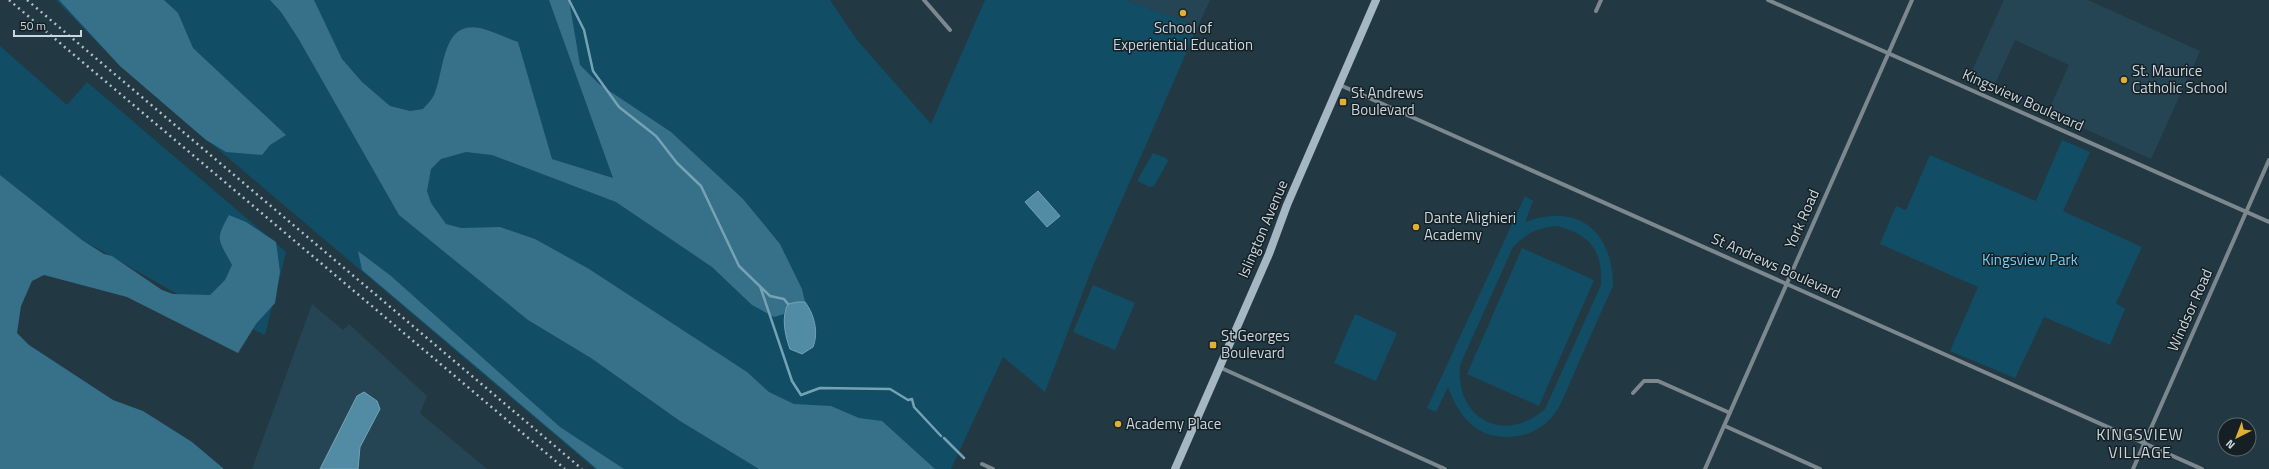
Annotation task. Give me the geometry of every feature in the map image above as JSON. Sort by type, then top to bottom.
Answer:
[{"type":"main road","name":"Islington Avenue","points":[[1175,469],[1218,367],[1269,254],[1287,205],[1376,0]]},
{"type":"street","points":[[924,0],[950,30]]},
{"type":"street","points":[[1596,11],[1601,0]]},
{"type":"street","name":"Kingsview Boulevard","points":[[1768,0],[2269,222]]},
{"type":"street","name":"York Road","points":[[1705,469],[1788,284],[1912,0]]},
{"type":"street","name":"St Andrews Boulevard","points":[[1340,85],[2202,469]]},
{"type":"street","name":"Windsor Road","points":[[2133,469],[2269,160]]},
{"type":"street","points":[[1218,367],[1445,469]]},
{"type":"street","points":[[1633,393],[1644,381],[1658,381],[1730,413]]},
{"type":"street","points":[[1725,426],[1820,469]]},
{"type":"street","points":[[982,464],[994,469]]},
{"type":"shaded area","points":[[59,0],[164,0],[178,13],[193,48],[286,135],[270,145],[262,155],[226,152],[206,140],[120,66]]},
{"type":"shaded area","points":[[270,0],[314,0],[342,59],[362,82],[390,106],[410,111],[423,109],[433,97],[438,85],[446,50],[451,39],[458,32],[467,28],[480,28],[518,42],[552,159],[613,178],[549,0],[569,0],[580,65],[599,84],[671,132],[743,199],[780,244],[802,289],[805,302],[797,302],[785,309],[784,314],[774,317],[752,305],[712,267],[616,202],[492,155],[466,152],[441,159],[431,169],[427,191],[431,203],[446,224],[461,228],[500,227],[535,239],[589,269],[747,372],[769,392],[794,404],[831,406],[859,418],[882,421],[935,469],[759,469],[680,421],[591,358],[528,320],[399,215],[298,38],[281,12]]},
{"type":"shaded area","name":"School of Experiential Education","points":[[1125,0],[1210,0],[1198,26]]},
{"type":"shaded area","name":"St. Maurice Catholic School","points":[[2004,0],[2088,0],[2200,51],[2151,159],[2048,112],[2069,65],[2015,40],[1994,86],[1970,75]]},
{"type":"shaded area","points":[[0,175],[82,240],[104,254],[112,256],[162,290],[173,294],[210,295],[225,280],[232,265],[221,245],[220,236],[221,230],[229,215],[246,222],[276,242],[280,272],[275,303],[256,324],[238,353],[127,297],[44,275],[32,281],[21,306],[17,333],[29,345],[113,400],[143,411],[192,442],[224,469],[0,469]]},
{"type":"shaded area","points":[[1038,191],[1060,216],[1047,227],[1025,202]]},
{"type":"shaded area","points":[[358,251],[391,276],[560,427],[624,469],[597,469],[362,270]]},
{"type":"shaded area","points":[[805,302],[815,323],[816,335],[813,347],[802,354],[790,349],[784,326],[788,304]]},
{"type":"shaded area","points":[[312,304],[343,330],[349,324],[427,396],[420,413],[487,469],[252,469]]},
{"type":"shaded area","points":[[364,392],[377,401],[380,409],[360,447],[358,469],[320,469],[357,396]]},
{"type":"green space","points":[[56,0],[830,0],[857,40],[931,124],[985,0],[1125,0],[1198,26],[1092,268],[1045,392],[1003,357],[951,469],[595,469],[120,66]]},
{"type":"green space","points":[[0,46],[67,105],[87,82],[286,252],[265,335],[198,303],[193,303],[0,193]]},
{"type":"green space","name":"Kingsview Park","points":[[2062,140],[2090,152],[2063,211],[2142,247],[2116,303],[2125,309],[2110,345],[2044,317],[2015,378],[1950,351],[1978,287],[1880,244],[1896,206],[1906,210],[1930,155],[2036,201]]},
{"type":"green space","points":[[1153,153],[1166,158],[1168,161],[1154,186],[1150,187],[1137,181]]},
{"type":"green space","points":[[1525,196],[1533,201],[1525,222],[1544,217],[1561,216],[1576,219],[1589,226],[1599,236],[1607,250],[1613,286],[1563,399],[1551,418],[1540,428],[1526,434],[1503,437],[1487,434],[1471,425],[1455,403],[1448,387],[1436,412],[1427,408]],"holes":[[[1557,226],[1568,229],[1586,239],[1597,254],[1600,263],[1601,285],[1545,409],[1529,420],[1514,425],[1499,425],[1485,421],[1474,412],[1465,400],[1461,384],[1460,365],[1513,247],[1523,238],[1544,228]]]},
{"type":"green space","points":[[1522,248],[1594,280],[1539,406],[1467,374]]},
{"type":"green space","points":[[1093,285],[1135,303],[1115,350],[1073,332]]},
{"type":"green space","points":[[1355,314],[1397,333],[1376,381],[1334,363]]},
{"type":"waterway","points":[[569,0],[584,30],[593,71],[619,107],[656,136],[677,163],[701,186],[739,266],[770,296],[784,299],[788,304]]},
{"type":"waterway","points":[[760,286],[792,381],[801,395],[820,388],[890,389],[908,400],[912,399],[914,407],[941,436]]},
{"type":"waterway","points":[[944,438],[964,458]]},
{"type":"railway","points":[[9,0],[565,469]]},
{"type":"railway","points":[[27,0],[582,469]]},
{"type":"place","name":"School of Experiential Education","points":[[1183,13]]},
{"type":"place","name":"St. Maurice Catholic School","points":[[2124,80]]},
{"type":"place","name":"St Andrews Boulevard","points":[[1343,102]]},
{"type":"place","name":"Dante Alighieri Academy","points":[[1416,227]]},
{"type":"place","name":"St Georges Boulevard","points":[[1213,345]]},
{"type":"place","name":"Academy Place","points":[[1118,424]]},
{"type":"district","name":"KINGSVIEW VILLAGE","points":[[2140,443]]}]
